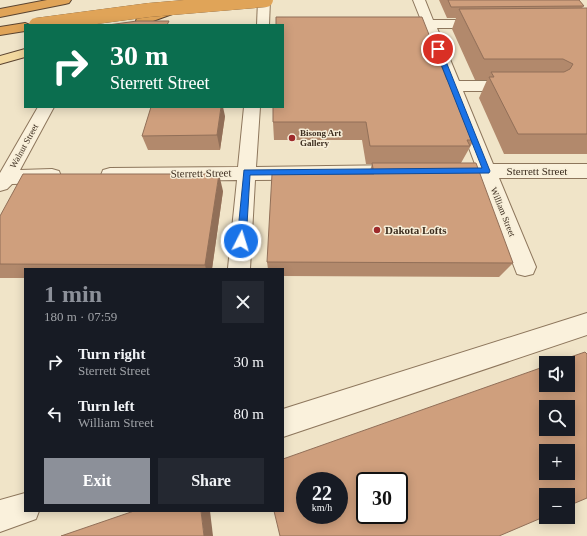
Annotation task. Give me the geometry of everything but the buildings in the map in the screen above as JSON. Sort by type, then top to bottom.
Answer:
[{"type":"highway","points":[[0,13],[65,0]]},
{"type":"highway","points":[[142,21],[198,0]]},
{"type":"highway","points":[[44,24],[149,10],[265,0]]},
{"type":"highway","points":[[0,30],[24,27]]},
{"type":"main road","points":[[132,24],[224,0]]},
{"type":"main road","points":[[0,60],[24,53]]},
{"type":"street","points":[[263,24],[265,0]]},
{"type":"street","name":"William Street","points":[[419,0],[525,267]]},
{"type":"street","points":[[382,24],[500,24]]},
{"type":"street","points":[[453,86],[528,86]]},
{"type":"street","name":"Walnut Street","points":[[3,180],[45,108]]},
{"type":"street","points":[[239,268],[252,108]]},
{"type":"street","name":"Sterrett Street","points":[[95,175],[247,172],[587,171]]},
{"type":"street","points":[[3,180],[71,176]]},
{"type":"street","points":[[284,424],[587,324]]},
{"type":"street","points":[[0,516],[24,508]]},
{"type":"place","name":"Bisong Art Gallery","points":[[292,138]]},
{"type":"place","name":"Dakota Lofts","points":[[377,230]]},
{"type":"route","points":[[241,241],[247,172],[487,171],[438,49]]}]
